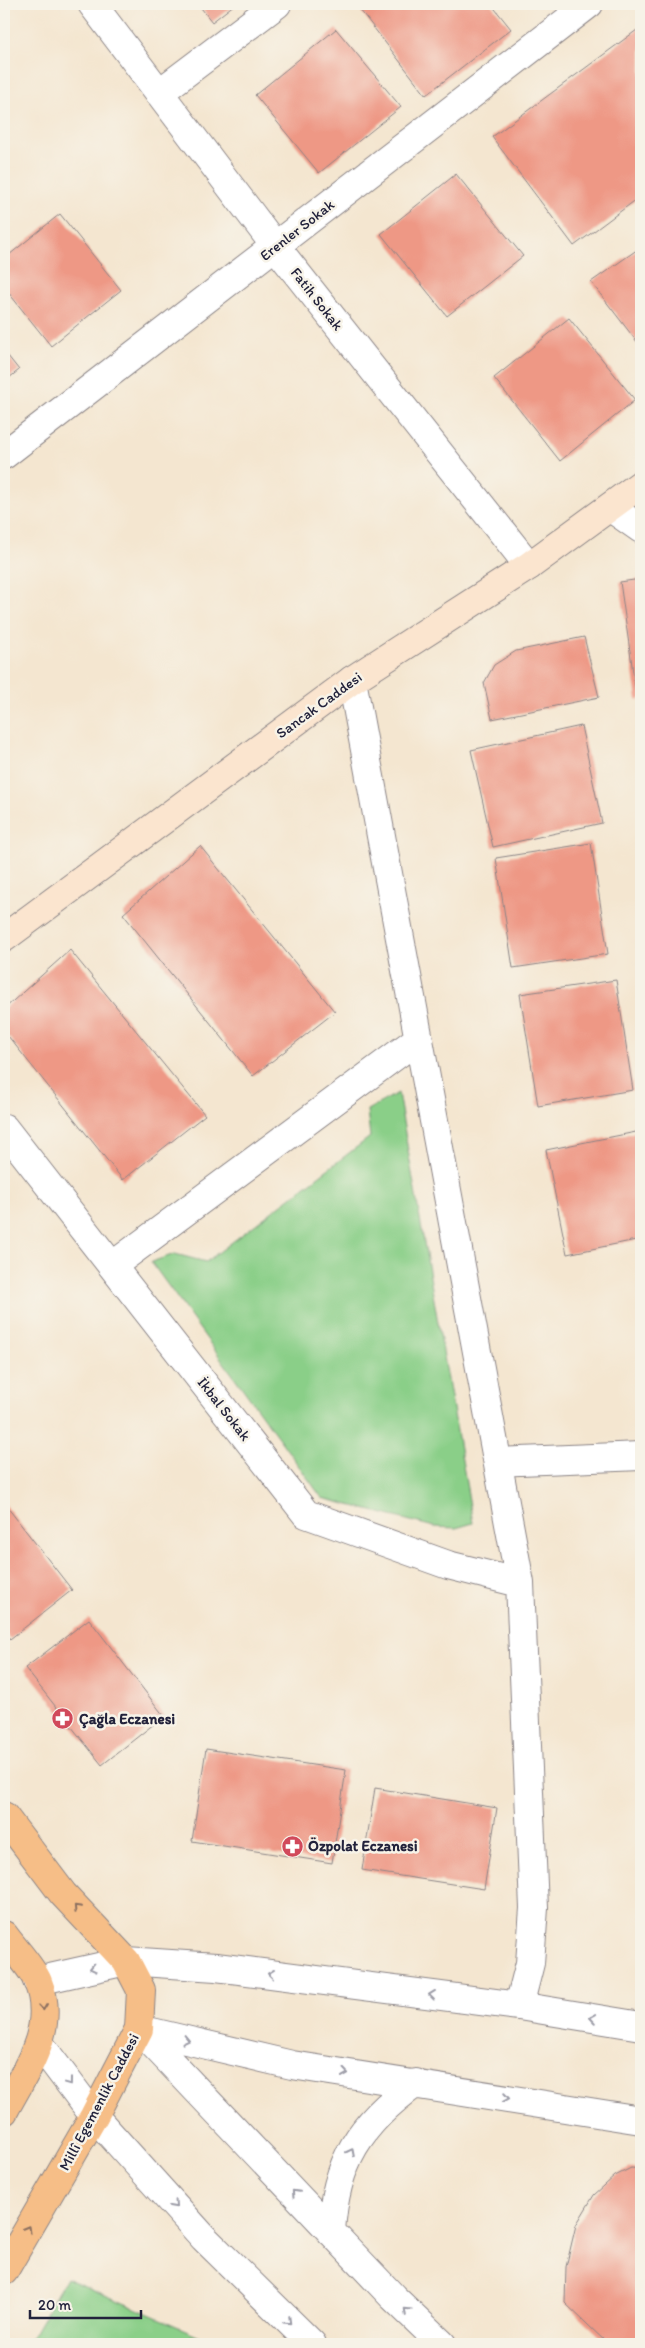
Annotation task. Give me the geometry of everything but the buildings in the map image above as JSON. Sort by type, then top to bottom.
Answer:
[{"type":"main road","name":"Millî Egemenlik Caddesi","points":[[4,1816],[63,1894],[126,1961],[141,1990],[139,2029],[94,2116],[4,2271]]},
{"type":"main road","points":[[4,1935],[37,1981],[46,2010],[39,2043],[4,2111]]},
{"type":"street","name":"Fatih Sokak","points":[[92,4],[276,247],[529,566]]},
{"type":"street","points":[[159,93],[277,4]]},
{"type":"street","name":"Erenler Sokak","points":[[4,455],[589,4]]},
{"type":"street","name":"Sancak Caddesi","points":[[4,938],[352,680],[529,566],[611,508],[641,484]]},
{"type":"street","points":[[611,508],[641,529]]},
{"type":"street","points":[[352,680],[520,1583],[534,1908],[530,1963],[519,2006]]},
{"type":"street","points":[[112,1266],[418,1039]]},
{"type":"street","name":"İkbal Sokak","points":[[4,1128],[306,1514],[448,1565],[520,1583]]},
{"type":"street","points":[[498,1462],[641,1456]]},
{"type":"street","points":[[37,1981],[126,1961],[216,1967],[519,2006],[641,2026]]},
{"type":"street","points":[[139,2029],[292,2066],[416,2083],[641,2120]]},
{"type":"street","points":[[139,2029],[393,2297],[442,2344]]},
{"type":"street","points":[[39,2043],[94,2116],[204,2238],[312,2344]]},
{"type":"street","points":[[331,2232],[332,2208],[337,2186],[344,2164],[357,2140],[374,2118],[394,2099],[416,2083]]},
{"type":"green space","points":[[398,1093],[473,1523],[456,1528],[434,1527],[322,1498],[151,1262],[175,1254],[206,1262],[370,1137],[367,1110]]},
{"type":"green space","points":[[66,2278],[218,2344],[28,2344]]},
{"type":"place","name":"Çağla Eczanesi","points":[[63,1719]]},
{"type":"place","name":"Özpolat Eczanesi","points":[[292,1846]]}]
